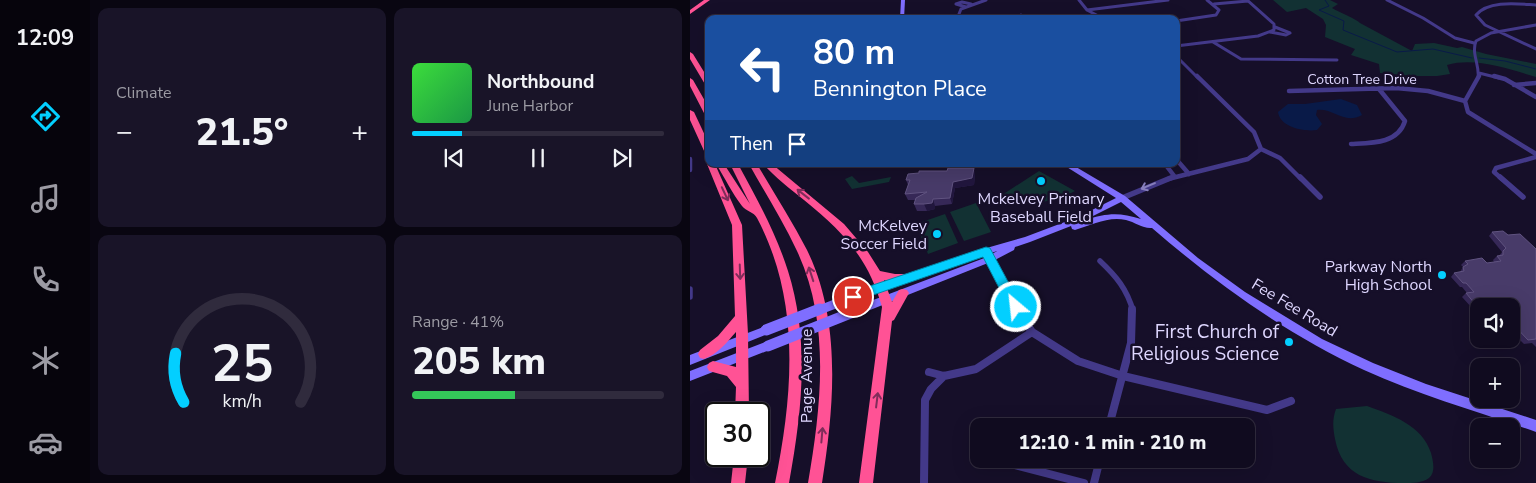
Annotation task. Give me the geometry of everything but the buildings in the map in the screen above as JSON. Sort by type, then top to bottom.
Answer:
[{"type":"highway","points":[[690,12],[708,0]]},
{"type":"highway","points":[[690,54],[705,79]]},
{"type":"highway","points":[[690,80],[705,108]]},
{"type":"highway","points":[[690,112],[705,143]]},
{"type":"highway","points":[[712,167],[737,225],[742,339],[742,402]]},
{"type":"highway","points":[[722,167],[747,206],[760,213]]},
{"type":"highway","name":"Page Avenue","points":[[736,167],[760,213],[788,288],[795,336],[796,367],[793,418],[782,483]]},
{"type":"highway","name":"Page Avenue","points":[[755,167],[802,251],[818,299],[824,338],[826,384],[822,440],[815,483]]},
{"type":"highway","points":[[771,167],[839,223],[859,246],[876,274],[886,299],[888,307],[866,483]]},
{"type":"highway","points":[[876,274],[895,278],[910,277]]},
{"type":"highway","points":[[886,325],[896,302],[903,293]]},
{"type":"highway","points":[[704,354],[722,340],[741,318]]},
{"type":"highway","points":[[713,367],[731,371],[741,384]]},
{"type":"highway","points":[[738,483],[740,467]]},
{"type":"main road","points":[[902,15],[903,0]]},
{"type":"main road","name":"Fee Fee Road","points":[[1071,167],[1122,198],[1159,230],[1242,295],[1318,342],[1369,367],[1426,389],[1536,426]]},
{"type":"main road","points":[[1102,185],[1107,194],[1104,207]]},
{"type":"main road","points":[[690,376],[903,293],[988,255],[1062,227],[1122,198]]},
{"type":"main road","points":[[1096,211],[1119,209],[1141,214]]},
{"type":"main road","points":[[1062,227],[1075,227],[1104,216],[1119,215],[1127,216],[1159,230]]},
{"type":"main road","points":[[690,360],[882,286],[988,255]]},
{"type":"street","points":[[958,15],[966,6],[986,0]]},
{"type":"street","points":[[1079,0],[1087,10],[1095,15]]},
{"type":"street","points":[[1087,10],[1168,0]]},
{"type":"street","points":[[1180,20],[1216,15],[1219,10],[1207,0]]},
{"type":"street","points":[[1388,1],[1397,0]]},
{"type":"street","points":[[1180,46],[1213,42],[1273,30],[1247,1],[1214,4]]},
{"type":"street","points":[[1388,1],[1423,18],[1455,38],[1474,44]]},
{"type":"street","points":[[966,6],[956,4],[962,2],[971,4]]},
{"type":"street","points":[[1536,5],[1500,5],[1483,8],[1476,12],[1477,18],[1480,21],[1536,49]]},
{"type":"street","points":[[1536,25],[1482,37],[1474,44],[1473,50],[1479,72],[1478,79],[1465,101],[1468,112],[1536,156]]},
{"type":"street","points":[[1213,42],[1242,59],[1337,60]]},
{"type":"street","points":[[1180,60],[1254,132],[1261,149],[1280,158],[1320,197]]},
{"type":"street","points":[[1479,72],[1499,77],[1536,97]]},
{"type":"street","points":[[1514,84],[1536,83]]},
{"type":"street","name":"Cotton Tree Drive","points":[[1289,91],[1396,88],[1426,91],[1465,101]]},
{"type":"street","points":[[1351,144],[1388,139],[1399,134],[1404,128],[1405,121],[1379,89]]},
{"type":"street","points":[[1122,198],[1175,177],[1248,159],[1261,149]]},
{"type":"street","points":[[1523,197],[1494,172],[1496,168],[1536,156]]},
{"type":"street","points":[[690,159],[690,170]]},
{"type":"street","points":[[1180,164],[1189,174]]},
{"type":"street","points":[[1167,167],[1175,177]]},
{"type":"street","points":[[988,255],[1023,321],[1032,332],[1078,361],[1123,376],[1267,410],[1290,402]]},
{"type":"street","points":[[1100,261],[1114,273],[1126,291],[1133,314],[1134,333],[1111,418]]},
{"type":"street","points":[[690,289],[690,297]]},
{"type":"street","points":[[929,372],[944,376],[976,369],[1032,332]]},
{"type":"street","points":[[924,483],[925,400],[931,389],[944,376]]},
{"type":"street","points":[[1026,468],[1084,483]]},
{"type":"street","points":[[1094,483],[1098,468]]},
{"type":"green space","points":[[1273,0],[1330,0],[1338,4],[1332,8],[1412,51],[1415,44],[1434,43],[1457,48],[1462,47],[1536,64],[1536,77],[1492,65],[1469,62],[1447,65],[1450,74],[1437,76],[1380,73],[1379,64],[1351,55],[1355,49],[1325,37],[1326,25],[1323,19],[1306,8],[1287,12]]},
{"type":"green space","name":"Mckelvey Primary Baseball Field","points":[[1039,171],[1075,191],[1057,199],[1039,202],[1020,201],[1002,195]]},
{"type":"green space","points":[[852,176],[859,183],[891,177],[889,182],[852,189],[845,179]]},
{"type":"green space","name":"McKelvey Soccer Field","points":[[976,203],[991,232],[964,241],[950,212]]},
{"type":"green space","name":"McKelvey Soccer Field","points":[[945,214],[958,243],[928,254],[916,224]]},
{"type":"green space","points":[[1367,406],[1396,417],[1421,435],[1427,443],[1433,459],[1433,470],[1429,478],[1414,483],[1392,483],[1369,479],[1359,475],[1344,461],[1334,435],[1333,420],[1336,409]]},
{"type":"water","points":[[1341,99],[1357,105],[1362,115],[1350,118],[1329,111],[1317,110],[1316,115],[1322,124],[1317,130],[1311,130],[1299,129],[1288,125],[1283,121],[1278,112],[1288,104],[1305,104]]},
{"type":"waterway","points":[[1325,0],[1329,6],[1319,10],[1344,21],[1343,30],[1397,52],[1433,49],[1472,58]]},
{"type":"waterway","points":[[1479,58],[1505,61],[1536,69]]},
{"type":"place","name":"Mckelvey Primary Baseball Field","points":[[1041,181]]},
{"type":"place","name":"McKelvey Soccer Field","points":[[937,234]]},
{"type":"place","name":"Parkway North High School","points":[[1442,275]]},
{"type":"place","name":"First Church of Religious Science","points":[[1289,342]]},
{"type":"route","points":[[853,297],[986,251],[1016,307]]}]
